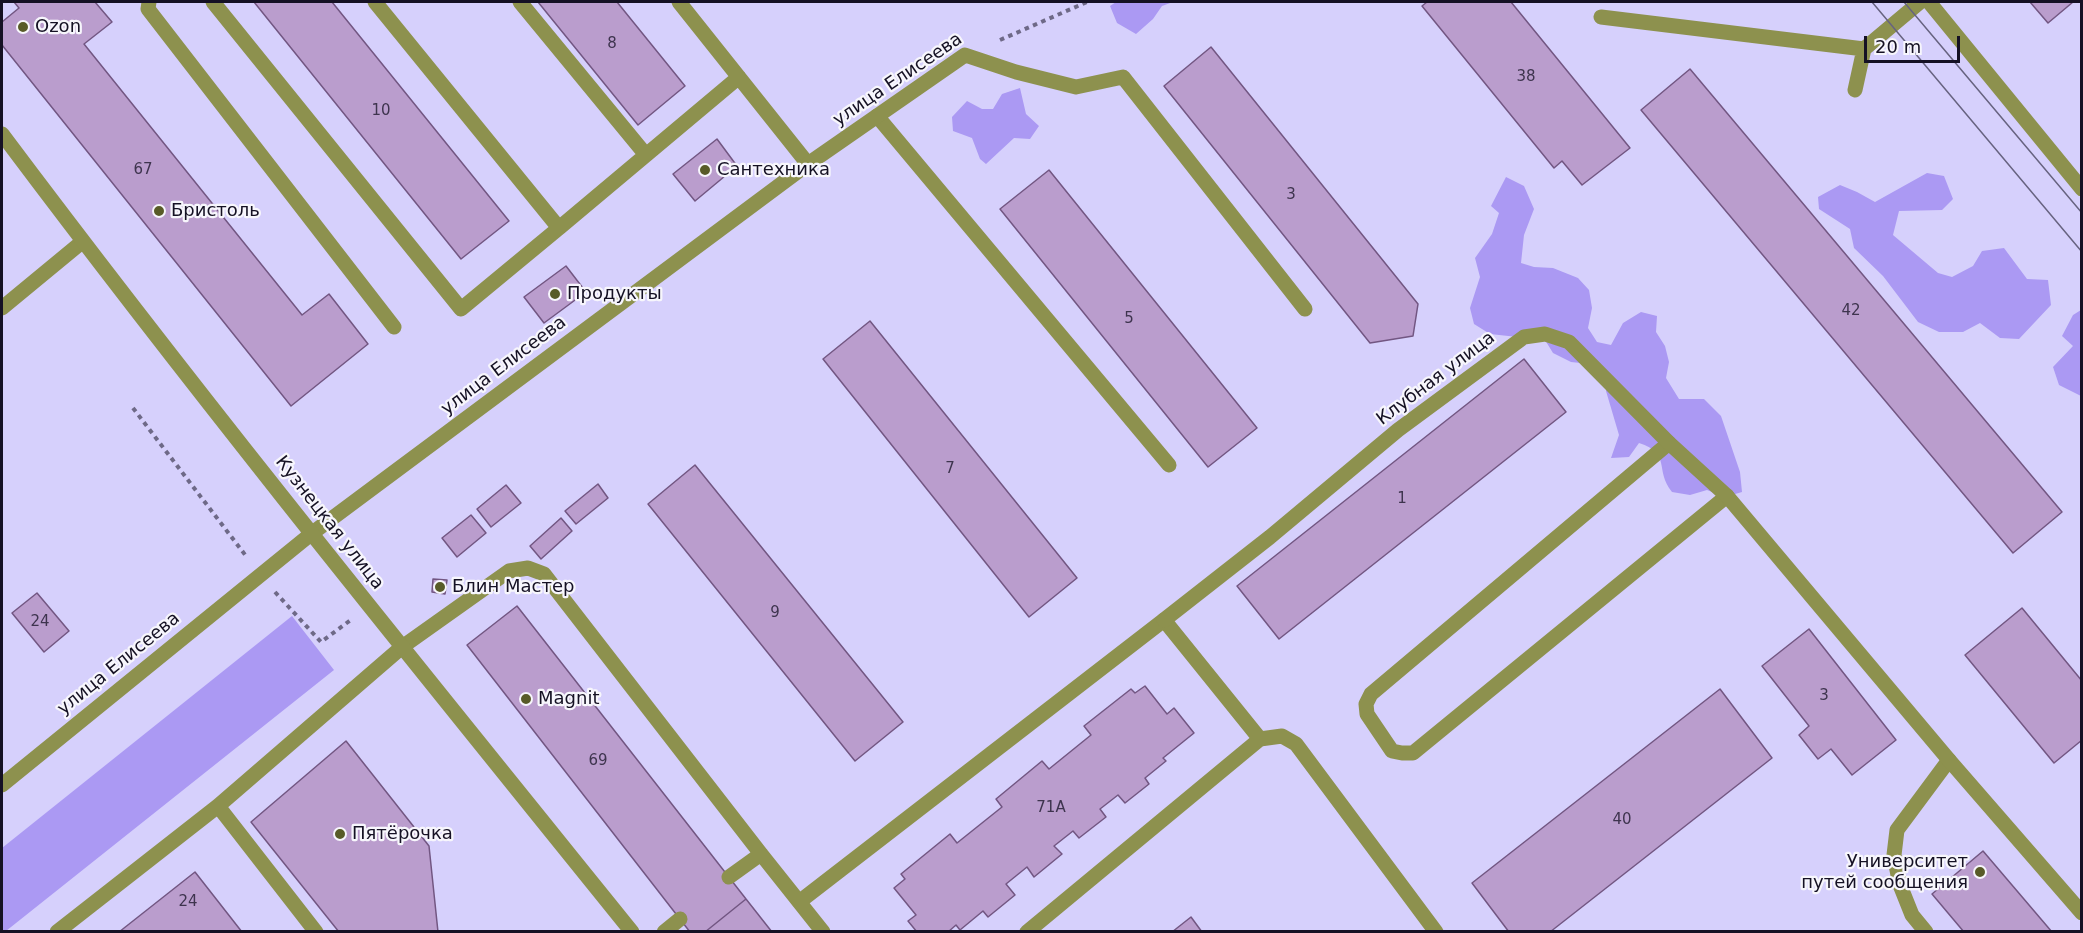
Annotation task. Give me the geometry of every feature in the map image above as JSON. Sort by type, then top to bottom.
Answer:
[{"type":"street","points":[[149,2],[148,9],[394,327]]},
{"type":"street","points":[[213,2],[461,309],[739,77]]},
{"type":"street","points":[[375,2],[559,228]]},
{"type":"street","points":[[520,2],[646,154]]},
{"type":"street","points":[[679,2],[808,164]]},
{"type":"street","points":[[1855,90],[1864,49],[1920,2]]},
{"type":"street","points":[[1929,2],[2082,189]]},
{"type":"street","points":[[1601,17],[1864,49]]},
{"type":"street","points":[[965,55],[1016,72],[1076,87],[1123,77],[1305,309]]},
{"type":"street","name":"улица Елисеева","points":[[2,785],[311,534],[808,164],[965,55]]},
{"type":"street","points":[[877,116],[1169,465]]},
{"type":"street","name":"Кузнецкая улица","points":[[2,134],[82,242],[311,534],[632,932]]},
{"type":"street","points":[[2,308],[82,242]]},
{"type":"street","name":"Клубная улица","points":[[799,902],[1270,537],[1398,430],[1524,337],[1545,334],[1569,342],[1669,443],[1727,496],[1949,760],[2082,913]]},
{"type":"street","points":[[1669,443],[1371,694],[1366,704],[1366,714],[1392,751],[1413,753],[1727,496]]},
{"type":"street","points":[[57,932],[218,806],[402,647],[509,571],[528,568],[544,574],[823,932]]},
{"type":"street","points":[[1164,620],[1260,739]]},
{"type":"street","points":[[1027,932],[1260,739],[1282,736],[1296,744],[1436,932]]},
{"type":"street","points":[[1926,932],[1912,915],[1900,885],[1894,855],[1897,830],[1949,760]]},
{"type":"street","points":[[218,806],[316,932]]},
{"type":"street","points":[[729,877],[760,854]]},
{"type":"street","points":[[664,932],[680,919]]},
{"type":"path","name":"улица Елисеева","points":[[965,55],[1087,2]]},
{"type":"path","points":[[133,408],[260,575],[321,642],[369,606]]},
{"type":"shaded area","points":[[1116,2],[1173,2],[1162,6],[1153,19],[1136,34],[1117,23],[1110,6]]},
{"type":"shaded area","points":[[1020,88],[1026,114],[1039,126],[1030,139],[1014,138],[986,164],[980,159],[972,138],[953,131],[952,117],[967,101],[982,109],[993,109],[1002,94]]},
{"type":"shaded area","points":[[1927,173],[1944,176],[1953,199],[1942,210],[1899,211],[1893,235],[1938,273],[1952,277],[1973,266],[1982,251],[2004,248],[2027,279],[2048,280],[2051,305],[2019,339],[2000,338],[1980,323],[1963,332],[1939,332],[1918,322],[1883,276],[1854,248],[1850,229],[1819,209],[1818,197],[1840,185],[1875,202]]},
{"type":"shaded area","points":[[1506,177],[1524,186],[1534,209],[1524,235],[1521,263],[1534,267],[1553,268],[1578,278],[1589,290],[1592,308],[1588,328],[1597,342],[1611,345],[1623,323],[1641,312],[1657,316],[1656,332],[1665,346],[1669,362],[1666,378],[1679,399],[1704,399],[1721,416],[1740,472],[1742,492],[1725,497],[1707,490],[1690,495],[1672,492],[1656,452],[1639,443],[1629,457],[1611,458],[1619,435],[1606,391],[1610,375],[1590,364],[1571,362],[1553,353],[1545,340],[1490,334],[1474,324],[1470,308],[1480,277],[1475,258],[1492,234],[1499,213],[1491,206]]},
{"type":"shaded area","points":[[2081,310],[2081,396],[2059,385],[2053,367],[2073,346],[2062,336],[2073,315]]},
{"type":"shaded area","points":[[292,616],[334,670],[6,931],[2,931],[2,848]]},
{"type":"building","points":[[14,2],[95,2],[112,22],[84,44],[302,315],[329,294],[368,344],[291,406],[2,45],[2,22],[19,8]]},
{"type":"building","points":[[254,2],[332,2],[509,221],[461,259]]},
{"type":"building","points":[[538,2],[617,2],[685,86],[638,125]]},
{"type":"building","points":[[1427,2],[1511,2],[1630,148],[1582,185],[1562,161],[1554,168],[1422,6]]},
{"type":"building","points":[[2030,2],[2073,2],[2048,23]]},
{"type":"building","points":[[1211,47],[1418,304],[1413,336],[1370,343],[1164,86]]},
{"type":"building","points":[[1690,69],[2062,512],[2013,553],[1641,110]]},
{"type":"building","name":"Сантехника","points":[[717,139],[737,166],[695,201],[673,174]]},
{"type":"building","points":[[1049,170],[1257,428],[1208,467],[1000,209]]},
{"type":"building","name":"Продукты","points":[[566,266],[586,292],[544,323],[524,297]]},
{"type":"building","points":[[870,321],[1077,578],[1029,617],[823,359]]},
{"type":"building","points":[[1524,359],[1566,412],[1279,639],[1237,586]]},
{"type":"building","points":[[695,465],[903,722],[855,761],[648,504]]},
{"type":"building","points":[[598,484],[608,498],[576,524],[565,511]]},
{"type":"building","points":[[506,485],[521,503],[491,527],[477,509]]},
{"type":"building","points":[[471,515],[486,533],[457,557],[442,538]]},
{"type":"building","points":[[561,518],[572,531],[541,559],[530,546]]},
{"type":"building","points":[[433,579],[447,580],[445,594],[432,592]]},
{"type":"building","points":[[37,593],[69,631],[44,652],[12,613]]},
{"type":"building","points":[[517,606],[746,899],[705,932],[690,932],[467,645]]},
{"type":"building","points":[[2022,608],[2082,681],[2082,740],[2054,763],[1965,655]]},
{"type":"building","points":[[1809,629],[1896,740],[1852,775],[1831,749],[1818,759],[1799,735],[1809,726],[1762,666]]},
{"type":"building","points":[[1145,686],[1167,714],[1174,708],[1194,733],[1163,758],[1166,761],[1145,778],[1149,784],[1125,803],[1118,795],[1100,809],[1106,817],[1079,838],[1073,831],[1054,846],[1062,854],[1034,877],[1027,867],[1006,884],[1015,895],[988,917],[983,911],[960,930],[956,925],[948,932],[917,932],[908,921],[916,915],[894,888],[905,879],[901,874],[950,834],[957,843],[1002,807],[996,799],[1042,761],[1049,769],[1091,735],[1084,726],[1131,689],[1135,693]]},
{"type":"building","points":[[1720,689],[1772,758],[1550,932],[1509,932],[1472,883]]},
{"type":"building","name":"Пятёрочка","points":[[346,741],[429,846],[438,932],[339,932],[251,822]]},
{"type":"building","name":"Университет путей сообщения","points":[[1983,851],[2052,932],[1964,932],[1932,894]]},
{"type":"building","points":[[195,872],[242,932],[119,932]]},
{"type":"building","points":[[746,899],[772,932],[705,932]]},
{"type":"building","points":[[1191,917],[1202,932],[1172,932]]},
{"type":"tram line","points":[[1872,2],[2082,252]]},
{"type":"tram line","points":[[1904,2],[2082,213]]},
{"type":"place","name":"Ozon","points":[[23,27]]},
{"type":"place","name":"Сантехника","points":[[705,170]]},
{"type":"place","name":"Бристоль","points":[[159,211]]},
{"type":"place","name":"Продукты","points":[[555,294]]},
{"type":"place","name":"Блин Мастер","points":[[440,587]]},
{"type":"place","name":"Magnit","points":[[526,699]]},
{"type":"place","name":"Пятёрочка","points":[[340,834]]},
{"type":"place","name":"Университет путей сообщения","points":[[1980,872]]}]
